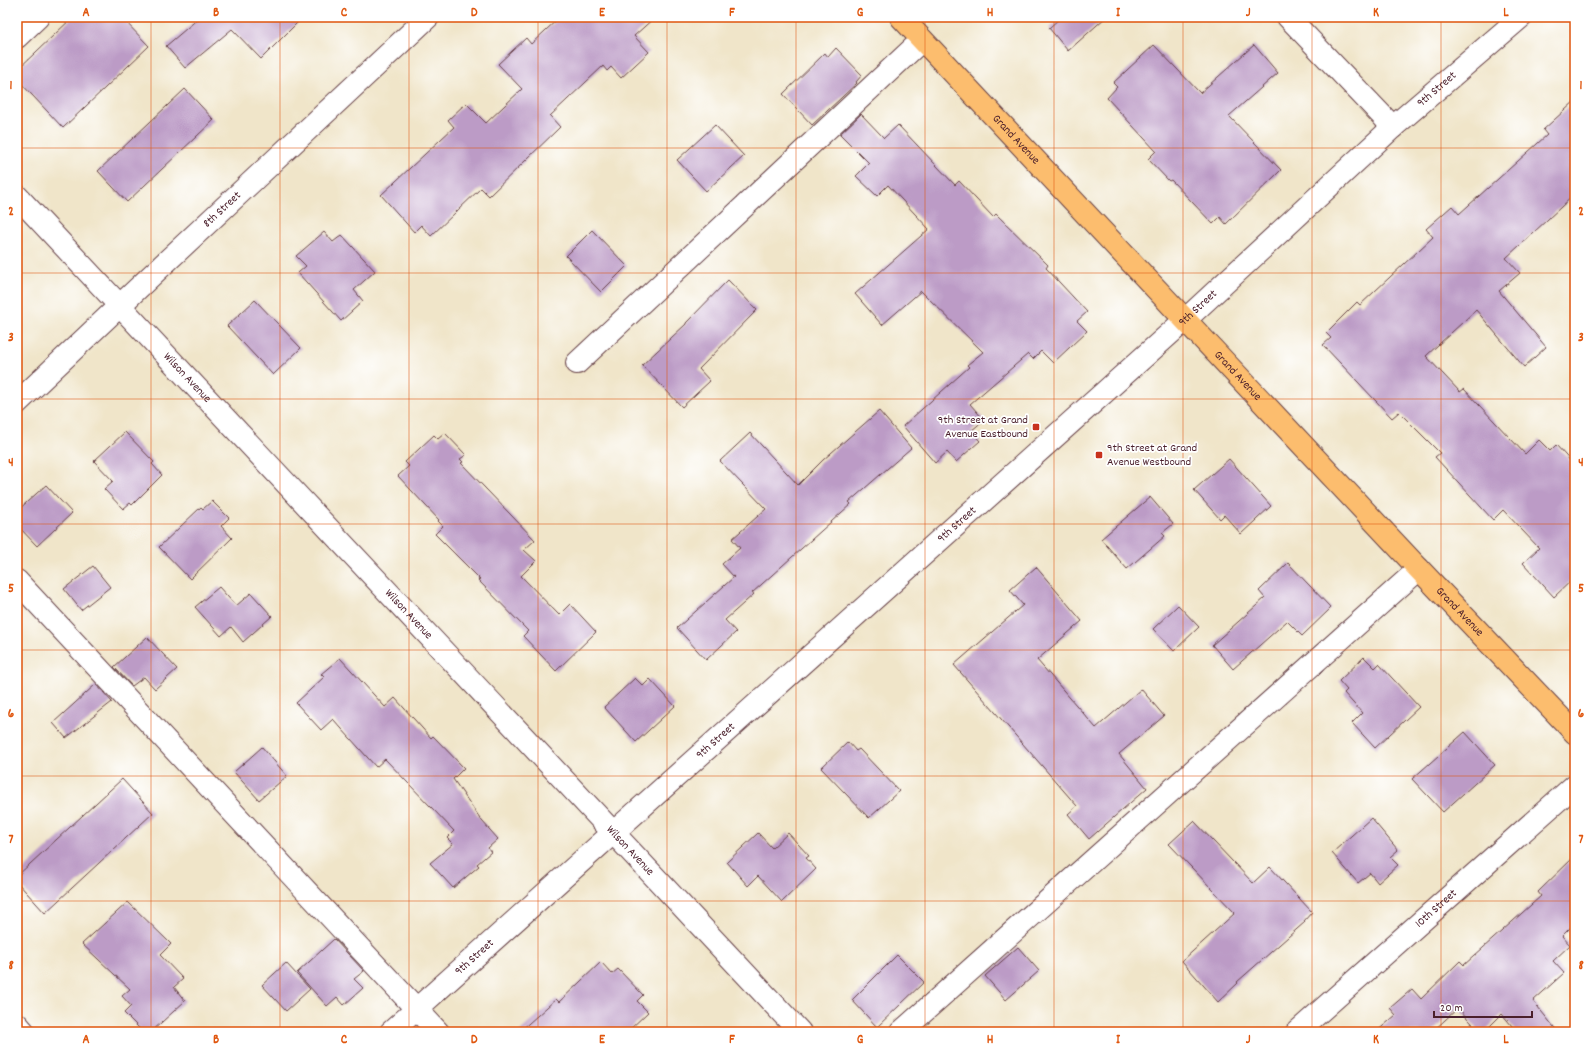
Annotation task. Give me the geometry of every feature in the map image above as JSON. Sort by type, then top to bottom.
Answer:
[{"type":"main road","name":"Grand Avenue","points":[[901,17],[1419,570],[1575,733]]},
{"type":"street","points":[[17,37],[38,17]]},
{"type":"street","name":"8th Street","points":[[17,403],[119,305],[428,17]]},
{"type":"street","points":[[1288,17],[1392,127]]},
{"type":"street","name":"9th Street","points":[[391,1032],[1185,320],[1392,127],[1521,17]]},
{"type":"street","points":[[577,363],[922,40]]},
{"type":"street","name":"Wilson Avenue","points":[[17,196],[800,1032]]},
{"type":"street","points":[[901,1032],[1419,570]]},
{"type":"street","points":[[17,581],[438,1032]]},
{"type":"street","name":"10th Street","points":[[1297,1032],[1575,785]]},
{"type":"street","points":[[17,1024],[24,1032]]},
{"type":"building","points":[[73,17],[121,17],[149,46],[63,128],[17,79],[17,70]]},
{"type":"building","points":[[200,17],[303,17],[261,59],[232,29],[185,68],[166,46]]},
{"type":"building","points":[[560,17],[655,17],[634,36],[649,52],[621,78],[611,67],[607,71],[603,66],[550,116],[560,127],[489,196],[481,188],[431,236],[421,225],[414,232],[381,195],[454,127],[448,120],[466,103],[486,123],[522,89],[498,64],[526,38],[531,44]]},
{"type":"building","points":[[1061,17],[1106,17],[1068,51],[1049,28]]},
{"type":"building","points":[[1154,45],[1200,93],[1254,45],[1278,73],[1229,116],[1281,170],[1226,224],[1220,217],[1213,224],[1171,180],[1169,181],[1148,159],[1156,151],[1107,98],[1117,87],[1113,83]]},
{"type":"building","points":[[836,48],[862,75],[856,82],[857,83],[812,125],[783,94],[825,53],[828,57]]},
{"type":"building","points":[[185,89],[214,120],[127,202],[98,171]]},
{"type":"building","points":[[1575,101],[1575,194],[1506,258],[1520,273],[1499,291],[1546,347],[1524,367],[1476,310],[1426,356],[1460,392],[1464,389],[1525,454],[1539,440],[1550,451],[1556,445],[1575,466],[1575,577],[1554,597],[1523,563],[1539,548],[1503,510],[1493,520],[1435,457],[1440,453],[1399,412],[1392,418],[1323,345],[1331,338],[1326,333],[1357,302],[1360,305],[1433,237],[1426,229],[1452,206],[1459,214],[1547,135],[1543,130]]},
{"type":"building","points":[[861,114],[884,138],[898,125],[955,185],[959,181],[993,217],[996,214],[1048,265],[1046,268],[1087,312],[1077,321],[1087,331],[1053,363],[1041,351],[1033,359],[1028,354],[970,404],[984,420],[971,431],[980,441],[956,462],[947,452],[935,463],[903,426],[969,367],[967,365],[983,352],[921,291],[882,325],[855,294],[929,229],[888,185],[877,196],[856,176],[869,163],[840,134]]},
{"type":"building","points":[[715,125],[744,156],[706,191],[677,160]]},
{"type":"building","points":[[592,230],[627,266],[601,292],[566,256]]},
{"type":"building","points":[[324,232],[333,242],[342,235],[375,271],[354,290],[363,301],[341,321],[298,273],[306,266],[296,256]]},
{"type":"building","points":[[728,280],[757,310],[699,369],[710,381],[682,407],[642,365],[686,324]]},
{"type":"building","points":[[255,300],[301,348],[273,375],[227,326]]},
{"type":"building","points":[[879,411],[911,448],[849,502],[851,504],[752,593],[754,594],[725,620],[736,632],[706,660],[677,628],[734,577],[722,564],[740,548],[732,539],[766,509],[720,461],[750,433],[798,485],[823,460]]},
{"type":"building","points":[[125,432],[154,462],[152,464],[162,475],[132,505],[130,503],[123,509],[104,489],[113,481],[94,461]]},
{"type":"building","points":[[445,433],[466,455],[460,459],[463,462],[461,463],[535,540],[524,550],[536,561],[521,576],[559,615],[570,604],[596,632],[556,671],[523,636],[528,631],[478,580],[480,579],[435,534],[443,526],[398,476],[409,466],[405,462],[434,435],[438,439]]},
{"type":"building","points":[[1229,459],[1271,506],[1241,534],[1224,515],[1220,519],[1194,490]]},
{"type":"building","points":[[46,485],[72,513],[37,546],[17,525],[17,511]]},
{"type":"building","points":[[1150,497],[1173,524],[1162,533],[1165,536],[1127,569],[1101,539]]},
{"type":"building","points":[[212,501],[229,518],[221,526],[232,538],[190,579],[159,547],[201,507],[203,509]]},
{"type":"building","points":[[1288,563],[1331,608],[1302,636],[1287,621],[1233,669],[1212,645],[1265,598],[1259,591]]},
{"type":"building","points":[[93,566],[110,587],[81,610],[64,589]]},
{"type":"building","points":[[1036,567],[1082,621],[1037,660],[1096,728],[1141,689],[1164,716],[1119,754],[1147,788],[1089,839],[1068,814],[1077,806],[954,665],[1023,605],[1010,590]]},
{"type":"building","points":[[219,587],[236,606],[251,593],[272,616],[243,642],[231,627],[221,636],[195,607]]},
{"type":"building","points":[[1178,605],[1199,627],[1174,651],[1153,629]]},
{"type":"building","points":[[147,637],[177,669],[155,689],[144,677],[132,686],[114,667]]},
{"type":"building","points":[[1364,657],[1375,668],[1379,664],[1419,707],[1375,748],[1352,723],[1362,713],[1344,693],[1347,690],[1339,681]]},
{"type":"building","points":[[340,658],[385,707],[395,698],[431,738],[433,736],[464,768],[453,779],[482,821],[498,839],[488,848],[491,852],[477,864],[479,866],[453,888],[430,863],[453,844],[447,838],[454,831],[385,759],[376,767],[333,719],[321,730],[296,703],[324,677],[321,674]]},
{"type":"building","points":[[635,678],[643,686],[650,679],[675,706],[636,742],[604,707]]},
{"type":"building","points":[[96,684],[112,702],[66,738],[53,723]]},
{"type":"building","points":[[1465,732],[1495,765],[1443,812],[1412,779]]},
{"type":"building","points":[[848,742],[856,751],[859,749],[899,791],[869,818],[821,768]]},
{"type":"building","points":[[262,747],[287,776],[259,800],[234,772]]},
{"type":"building","points":[[122,779],[153,813],[45,913],[17,882],[17,876]]},
{"type":"building","points":[[1371,818],[1398,850],[1390,857],[1398,865],[1378,883],[1370,873],[1358,883],[1332,853]]},
{"type":"building","points":[[1194,821],[1253,883],[1270,867],[1312,912],[1304,921],[1305,922],[1237,982],[1238,983],[1218,1002],[1182,961],[1235,913],[1169,844]]},
{"type":"building","points":[[758,833],[772,848],[788,833],[809,856],[806,858],[816,869],[782,902],[758,876],[748,886],[727,862]]},
{"type":"building","points":[[1575,856],[1575,923],[1562,936],[1570,945],[1553,961],[1564,973],[1533,1001],[1558,1032],[1517,1032],[1502,1014],[1484,1032],[1480,1032],[1458,1008],[1432,1032],[1376,1032],[1396,1015],[1390,1008],[1412,989],[1421,999],[1460,961],[1464,965],[1541,896],[1538,892]]},
{"type":"building","points":[[128,902],[171,944],[160,955],[183,979],[174,987],[185,1001],[151,1032],[143,1032],[124,1013],[131,1006],[122,996],[130,989],[82,944]]},
{"type":"building","points":[[334,939],[364,971],[354,979],[363,988],[344,1005],[337,997],[327,1006],[297,973]]},
{"type":"building","points":[[1018,947],[1039,971],[1006,1000],[985,976]]},
{"type":"building","points":[[897,955],[924,982],[877,1027],[852,1000]]},
{"type":"building","points":[[601,962],[612,974],[618,969],[643,995],[637,1001],[648,1012],[627,1032],[519,1032],[556,999],[559,1002]]},
{"type":"building","points":[[286,963],[310,989],[286,1011],[262,985]]},
{"type":"place","name":"9th Street at Grand Avenue Eastbound","points":[[1036,427]]},
{"type":"place","name":"9th Street at Grand Avenue Westbound","points":[[1099,455]]}]
